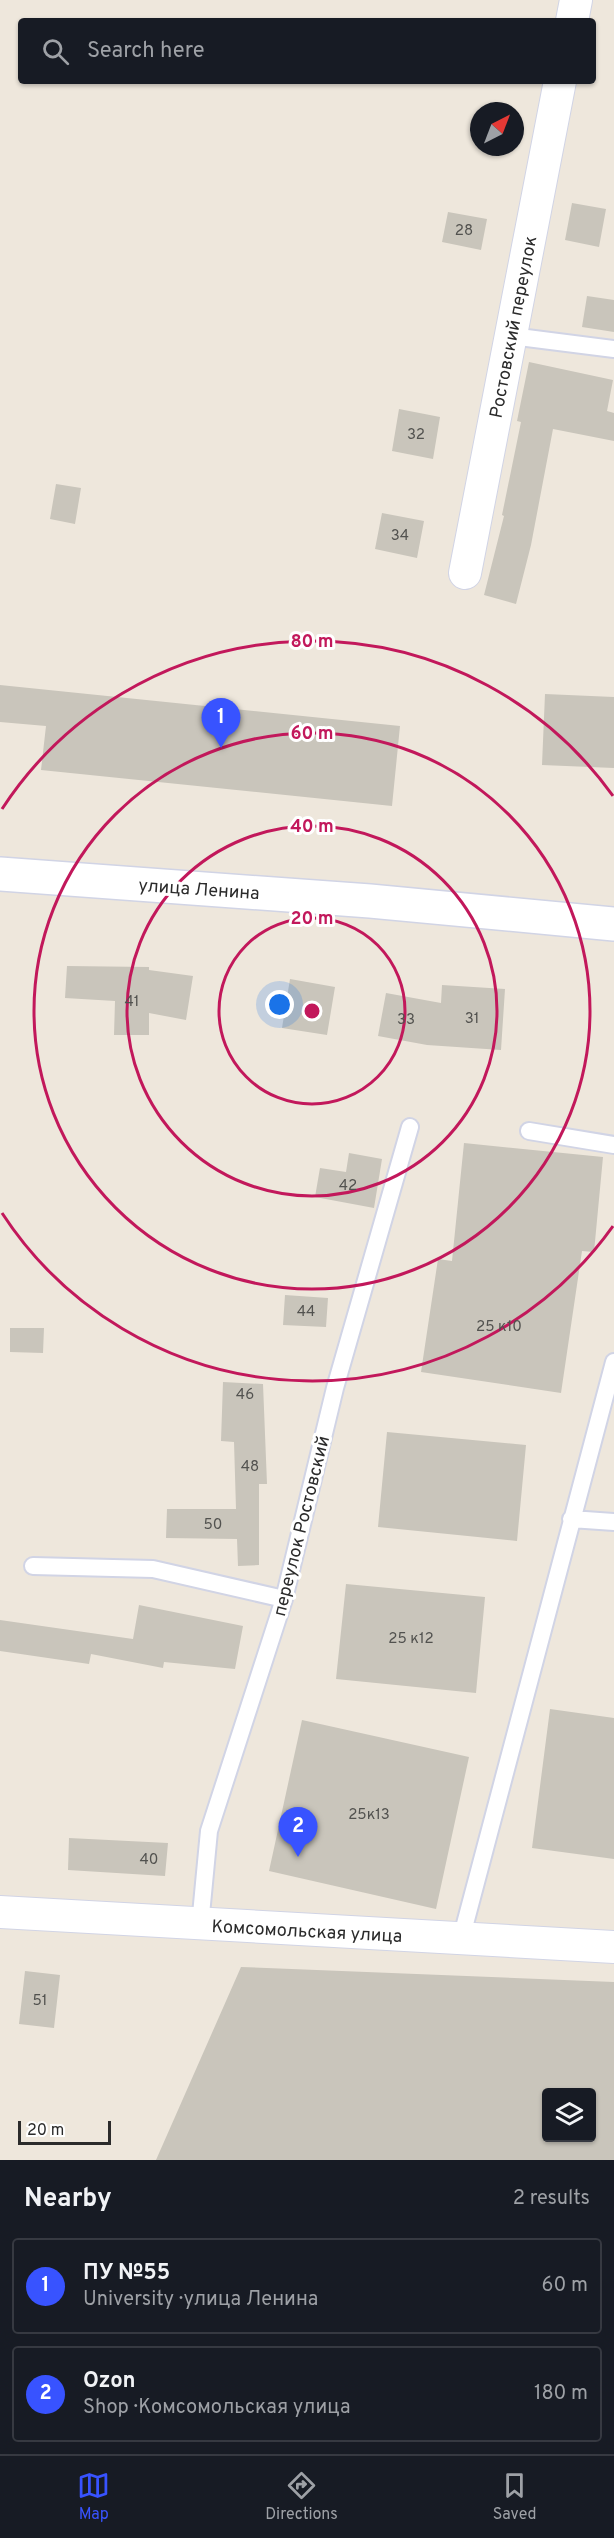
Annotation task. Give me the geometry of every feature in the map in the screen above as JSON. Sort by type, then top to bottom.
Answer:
[{"type":"street","points":[[573,18],[576,0]]},
{"type":"street","name":"Ростовский переулок","points":[[465,573],[559,84]]},
{"type":"street","name":"улица Ленина","points":[[0,874],[370,901],[614,924]]},
{"type":"street","name":"Комсомольская улица","points":[[0,1912],[614,1947]]},
{"type":"lane","points":[[511,336],[614,349]]},
{"type":"lane","name":"переулок Ростовский","points":[[200,1925],[209,1831],[284,1599],[335,1388],[410,1127]]},
{"type":"lane","points":[[529,1131],[614,1145]]},
{"type":"lane","points":[[461,1939],[614,1362]]},
{"type":"lane","points":[[571,1519],[614,1522]]},
{"type":"lane","points":[[33,1566],[153,1569],[284,1599]]},
{"type":"building","points":[[572,203],[606,209],[599,247],[565,240]]},
{"type":"building","points":[[448,212],[487,219],[481,250],[442,242]]},
{"type":"building","points":[[587,296],[614,300],[614,332],[582,327]]},
{"type":"building","points":[[529,362],[613,380],[607,411],[614,413],[614,441],[553,429],[531,545],[516,604],[484,595],[504,516],[502,515],[521,422],[517,421]]},
{"type":"building","points":[[399,409],[440,417],[433,459],[392,451]]},
{"type":"building","points":[[56,484],[81,488],[75,524],[50,519]]},
{"type":"building","points":[[382,513],[424,521],[417,558],[375,549]]},
{"type":"building","points":[[0,685],[400,726],[392,806],[41,770],[46,726],[0,722]]},
{"type":"building","points":[[545,694],[614,697],[614,768],[542,765]]},
{"type":"building","points":[[67,966],[149,967],[149,970],[193,976],[186,1020],[149,1013],[149,1035],[114,1035],[115,1001],[65,998]]},
{"type":"building","points":[[290,979],[335,987],[327,1035],[282,1028]]},
{"type":"building","points":[[442,985],[505,989],[501,1050],[427,1045],[378,1036],[386,993],[441,1003]]},
{"type":"building","points":[[464,1143],[603,1157],[594,1252],[582,1251],[561,1393],[421,1372],[438,1259],[452,1261]]},
{"type":"building","points":[[349,1153],[382,1159],[374,1208],[315,1197],[320,1168],[346,1172]]},
{"type":"building","points":[[285,1295],[328,1298],[326,1327],[283,1325]]},
{"type":"building","points":[[10,1328],[44,1328],[43,1353],[10,1352]]},
{"type":"building","points":[[223,1382],[263,1384],[267,1484],[259,1484],[259,1565],[238,1566],[237,1539],[166,1538],[167,1509],[236,1509],[234,1442],[221,1441]]},
{"type":"building","points":[[387,1432],[526,1445],[517,1541],[378,1527]]},
{"type":"building","points":[[346,1584],[485,1597],[476,1693],[336,1679]]},
{"type":"building","points":[[139,1605],[243,1626],[235,1669],[164,1662],[163,1668],[91,1654],[89,1664],[0,1651],[0,1620],[133,1639]]},
{"type":"building","points":[[550,1709],[614,1718],[614,1859],[532,1848]]},
{"type":"building","points":[[302,1720],[469,1757],[436,1909],[269,1871]]},
{"type":"building","points":[[69,1838],[168,1843],[165,1876],[68,1870]]},
{"type":"building","points":[[241,1967],[614,1982],[614,2160],[156,2160]]},
{"type":"building","points":[[25,1971],[60,1975],[54,2028],[19,2024]]},
{"type":"place","name":"ПУ №55","points":[[221,748]]},
{"type":"place","name":"Ozon","points":[[298,1857]]}]
